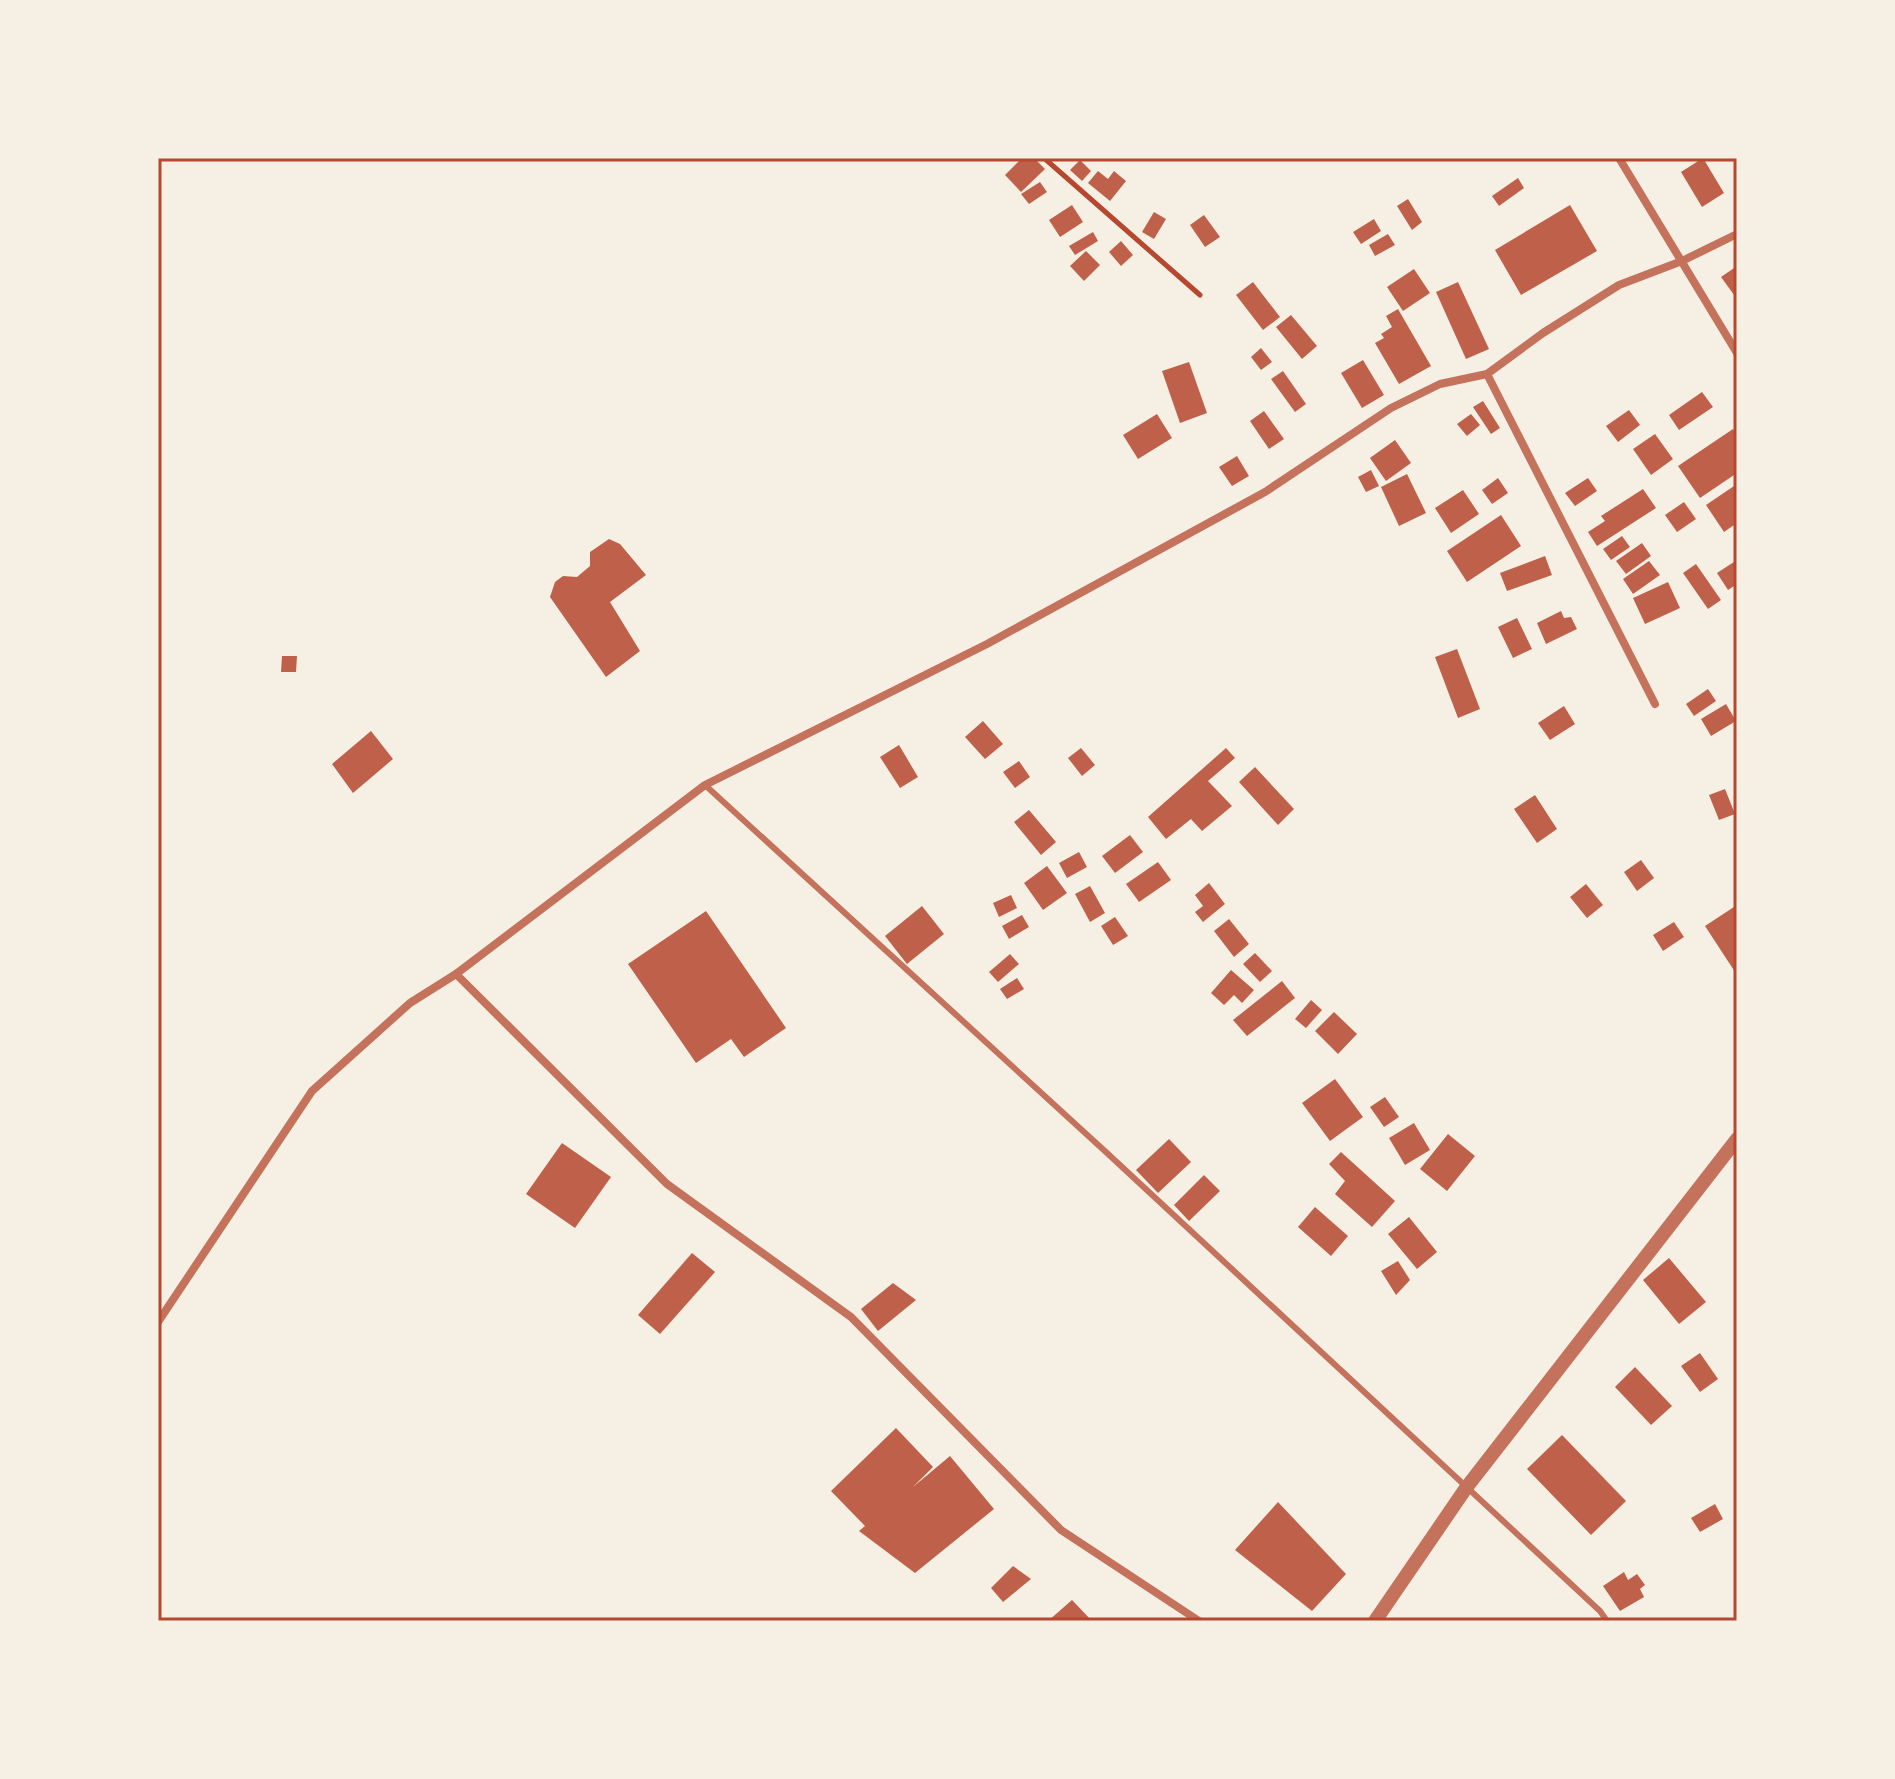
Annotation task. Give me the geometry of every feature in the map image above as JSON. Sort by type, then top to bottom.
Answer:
[{"type":"street","points":[[1619,158],[1737,353]]},
{"type":"street","points":[[158,1322],[312,1091],[410,1003],[456,974],[705,785],[987,644],[1251,499],[1391,408],[1440,384],[1487,374],[1543,333],[1619,285],[1682,261],[1737,234]]},
{"type":"street","points":[[1487,374],[1655,704]]},
{"type":"street","points":[[456,974],[667,1184],[851,1317],[1061,1530],[1199,1621]]},
{"type":"street","points":[[1375,1621],[1466,1488],[1737,1139]]},
{"type":"lane","points":[[705,785],[1107,1153],[1600,1611],[1607,1621]]},
{"type":"path","points":[[1044,158],[1200,295]]},
{"type":"building","points":[[1022,158],[1034,158],[1045,169],[1021,192],[1005,175]]},
{"type":"building","points":[[1703,158],[1724,193],[1702,207],[1681,172]]},
{"type":"building","points":[[1080,160],[1091,171],[1082,181],[1070,170]]},
{"type":"building","points":[[1098,171],[1108,179],[1114,171],[1126,181],[1110,201],[1088,183]]},
{"type":"building","points":[[1518,178],[1524,188],[1499,206],[1492,196]]},
{"type":"building","points":[[1040,182],[1047,192],[1029,204],[1021,194]]},
{"type":"building","points":[[1408,199],[1422,222],[1412,230],[1397,206]]},
{"type":"building","points":[[1072,205],[1083,222],[1060,237],[1049,220]]},
{"type":"building","points":[[1570,205],[1597,251],[1521,295],[1495,250]]},
{"type":"building","points":[[1154,212],[1166,219],[1154,239],[1142,232]]},
{"type":"building","points":[[1204,215],[1220,237],[1205,247],[1190,225]]},
{"type":"building","points":[[1374,219],[1381,231],[1361,244],[1353,232]]},
{"type":"building","points":[[1093,232],[1098,241],[1075,255],[1069,246]]},
{"type":"building","points":[[1388,234],[1395,245],[1375,256],[1369,245]]},
{"type":"building","points":[[1121,241],[1133,255],[1121,266],[1109,252]]},
{"type":"building","points":[[1086,251],[1100,265],[1084,281],[1070,266]]},
{"type":"building","points":[[1737,266],[1737,299],[1721,277]]},
{"type":"building","points":[[1414,269],[1430,293],[1403,311],[1387,287]]},
{"type":"building","points":[[1253,282],[1280,317],[1263,330],[1236,295]]},
{"type":"building","points":[[1458,282],[1489,349],[1466,359],[1436,292]]},
{"type":"building","points":[[1398,309],[1431,366],[1399,384],[1375,343],[1384,338],[1381,334],[1392,327],[1386,316]]},
{"type":"building","points":[[1291,315],[1317,346],[1302,359],[1276,327]]},
{"type":"building","points":[[1261,348],[1272,362],[1261,370],[1251,357]]},
{"type":"building","points":[[1363,360],[1384,395],[1362,408],[1341,373]]},
{"type":"building","points":[[1189,362],[1207,413],[1180,423],[1162,371]]},
{"type":"building","points":[[1283,371],[1306,404],[1295,412],[1271,379]]},
{"type":"building","points":[[1702,392],[1713,407],[1679,430],[1669,415]]},
{"type":"building","points":[[1483,401],[1500,428],[1491,434],[1473,407]]},
{"type":"building","points":[[1629,410],[1640,425],[1618,442],[1606,426]]},
{"type":"building","points":[[1264,411],[1284,439],[1269,449],[1250,421]]},
{"type":"building","points":[[1157,414],[1172,438],[1138,459],[1123,435]]},
{"type":"building","points":[[1471,414],[1480,425],[1467,436],[1457,424]]},
{"type":"building","points":[[1733,429],[1737,436],[1737,473],[1700,498],[1678,466]]},
{"type":"building","points":[[1655,434],[1673,459],[1651,475],[1633,449]]},
{"type":"building","points":[[1395,440],[1411,463],[1386,481],[1370,458]]},
{"type":"building","points":[[1237,456],[1249,476],[1232,486],[1219,467]]},
{"type":"building","points":[[1371,470],[1379,486],[1366,492],[1358,477]]},
{"type":"building","points":[[1407,474],[1426,513],[1399,526],[1381,487]]},
{"type":"building","points":[[1498,478],[1508,493],[1492,504],[1482,490]]},
{"type":"building","points":[[1588,478],[1597,491],[1575,506],[1565,493]]},
{"type":"building","points":[[1737,484],[1737,523],[1724,532],[1706,505]]},
{"type":"building","points":[[1643,489],[1656,508],[1597,546],[1588,532],[1605,521],[1601,516]]},
{"type":"building","points":[[1463,490],[1479,514],[1451,533],[1435,508]]},
{"type":"building","points":[[1684,502],[1696,519],[1677,532],[1665,515]]},
{"type":"building","points":[[1501,515],[1521,546],[1467,582],[1447,551]]},
{"type":"building","points":[[1622,536],[1630,547],[1611,560],[1603,549]]},
{"type":"building","points":[[609,539],[620,544],[646,575],[610,602],[640,651],[606,677],[550,597],[555,582],[563,576],[577,577],[590,566],[590,552]]},
{"type":"building","points":[[1642,543],[1651,556],[1626,574],[1616,561]]},
{"type":"building","points":[[1545,556],[1552,575],[1507,591],[1500,573]]},
{"type":"building","points":[[1737,560],[1737,584],[1728,590],[1717,573]]},
{"type":"building","points":[[1649,561],[1660,575],[1633,594],[1623,579]]},
{"type":"building","points":[[1696,564],[1721,600],[1708,609],[1683,573]]},
{"type":"building","points":[[1668,582],[1680,608],[1645,624],[1633,598]]},
{"type":"building","points":[[1561,611],[1564,618],[1571,617],[1577,629],[1546,644],[1537,623]]},
{"type":"building","points":[[1517,618],[1532,649],[1513,658],[1498,627]]},
{"type":"building","points":[[1457,649],[1480,709],[1458,718],[1435,657]]},
{"type":"building","points":[[282,656],[297,656],[296,672],[281,672]]},
{"type":"building","points":[[1708,689],[1716,701],[1694,716],[1686,704]]},
{"type":"building","points":[[1726,704],[1736,721],[1711,736],[1701,719]]},
{"type":"building","points":[[1564,706],[1575,724],[1550,740],[1538,723]]},
{"type":"building","points":[[983,721],[1003,744],[985,759],[965,737]]},
{"type":"building","points":[[371,731],[393,759],[353,793],[332,764]]},
{"type":"building","points":[[899,745],[918,777],[900,788],[880,757]]},
{"type":"building","points":[[1081,748],[1095,765],[1082,776],[1068,758]]},
{"type":"building","points":[[1226,748],[1235,758],[1208,781],[1232,806],[1202,831],[1191,819],[1166,839],[1148,817]]},
{"type":"building","points":[[1019,761],[1030,777],[1015,788],[1003,772]]},
{"type":"building","points":[[1255,767],[1294,809],[1278,825],[1239,782]]},
{"type":"building","points":[[1725,789],[1735,814],[1719,820],[1709,795]]},
{"type":"building","points":[[1535,795],[1557,829],[1537,843],[1514,809]]},
{"type":"building","points":[[1029,810],[1056,842],[1041,855],[1014,822]]},
{"type":"building","points":[[1130,835],[1143,852],[1115,873],[1102,856]]},
{"type":"building","points":[[1079,852],[1087,867],[1067,878],[1059,863]]},
{"type":"building","points":[[1641,860],[1654,878],[1637,891],[1624,872]]},
{"type":"building","points":[[1158,862],[1171,880],[1139,902],[1126,884]]},
{"type":"building","points":[[1047,866],[1067,893],[1043,910],[1024,883]]},
{"type":"building","points":[[1209,883],[1225,904],[1203,922],[1195,912],[1203,906],[1195,895]]},
{"type":"building","points":[[1586,884],[1603,905],[1587,918],[1570,897]]},
{"type":"building","points":[[1090,886],[1105,913],[1090,922],[1075,894]]},
{"type":"building","points":[[1011,895],[1017,908],[999,917],[993,903]]},
{"type":"building","points":[[1737,905],[1737,975],[1705,926]]},
{"type":"building","points":[[922,906],[944,934],[907,964],[885,936]]},
{"type":"building","points":[[706,911],[786,1028],[744,1057],[731,1039],[696,1063],[628,964]]},
{"type":"building","points":[[1022,915],[1029,927],[1009,939],[1002,926]]},
{"type":"building","points":[[1115,917],[1128,936],[1113,945],[1101,926]]},
{"type":"building","points":[[1229,919],[1249,944],[1234,957],[1214,931]]},
{"type":"building","points":[[1674,922],[1684,937],[1663,951],[1653,935]]},
{"type":"building","points":[[1255,953],[1272,971],[1260,982],[1243,964]]},
{"type":"building","points":[[1010,954],[1019,964],[998,982],[989,972]]},
{"type":"building","points":[[1231,970],[1254,990],[1242,1003],[1234,995],[1224,1005],[1211,993]]},
{"type":"building","points":[[1017,978],[1024,989],[1007,999],[1000,989]]},
{"type":"building","points":[[1282,981],[1295,998],[1247,1036],[1233,1020]]},
{"type":"building","points":[[1311,1000],[1322,1010],[1306,1028],[1295,1019]]},
{"type":"building","points":[[1334,1012],[1357,1034],[1338,1054],[1315,1031]]},
{"type":"building","points":[[1335,1079],[1363,1117],[1330,1141],[1302,1103]]},
{"type":"building","points":[[1385,1097],[1399,1117],[1384,1127],[1370,1107]]},
{"type":"building","points":[[1414,1123],[1430,1150],[1405,1165],[1389,1138]]},
{"type":"building","points":[[1448,1134],[1475,1156],[1447,1191],[1420,1169]]},
{"type":"building","points":[[1169,1139],[1191,1162],[1158,1193],[1136,1170]]},
{"type":"building","points":[[562,1143],[611,1177],[575,1228],[526,1194]]},
{"type":"building","points":[[1341,1152],[1395,1201],[1372,1227],[1335,1194],[1345,1181],[1329,1164]]},
{"type":"building","points":[[1204,1175],[1220,1191],[1189,1221],[1174,1205]]},
{"type":"building","points":[[1315,1207],[1348,1236],[1331,1256],[1298,1227]]},
{"type":"building","points":[[1409,1217],[1437,1252],[1417,1269],[1388,1234]]},
{"type":"building","points":[[692,1253],[715,1272],[660,1334],[638,1315]]},
{"type":"building","points":[[1669,1258],[1706,1302],[1679,1324],[1643,1280]]},
{"type":"building","points":[[1398,1261],[1410,1280],[1396,1295],[1381,1271]]},
{"type":"building","points":[[893,1283],[916,1300],[878,1331],[861,1309]]},
{"type":"building","points":[[1700,1353],[1718,1379],[1700,1392],[1681,1366]]},
{"type":"building","points":[[1635,1367],[1672,1406],[1651,1425],[1615,1387]]},
{"type":"building","points":[[896,1428],[933,1467],[913,1487],[950,1456],[994,1509],[915,1573],[859,1531],[865,1526],[831,1491]]},
{"type":"building","points":[[1562,1435],[1626,1501],[1591,1535],[1527,1469]]},
{"type":"building","points":[[1278,1502],[1346,1574],[1312,1611],[1235,1550]]},
{"type":"building","points":[[1715,1504],[1723,1519],[1700,1532],[1691,1518]]},
{"type":"building","points":[[1013,1566],[1031,1579],[1003,1602],[991,1588]]},
{"type":"building","points":[[1624,1572],[1628,1580],[1637,1574],[1645,1585],[1640,1589],[1644,1597],[1620,1611],[1603,1586]]},
{"type":"building","points":[[1072,1600],[1092,1621],[1048,1621]]}]
